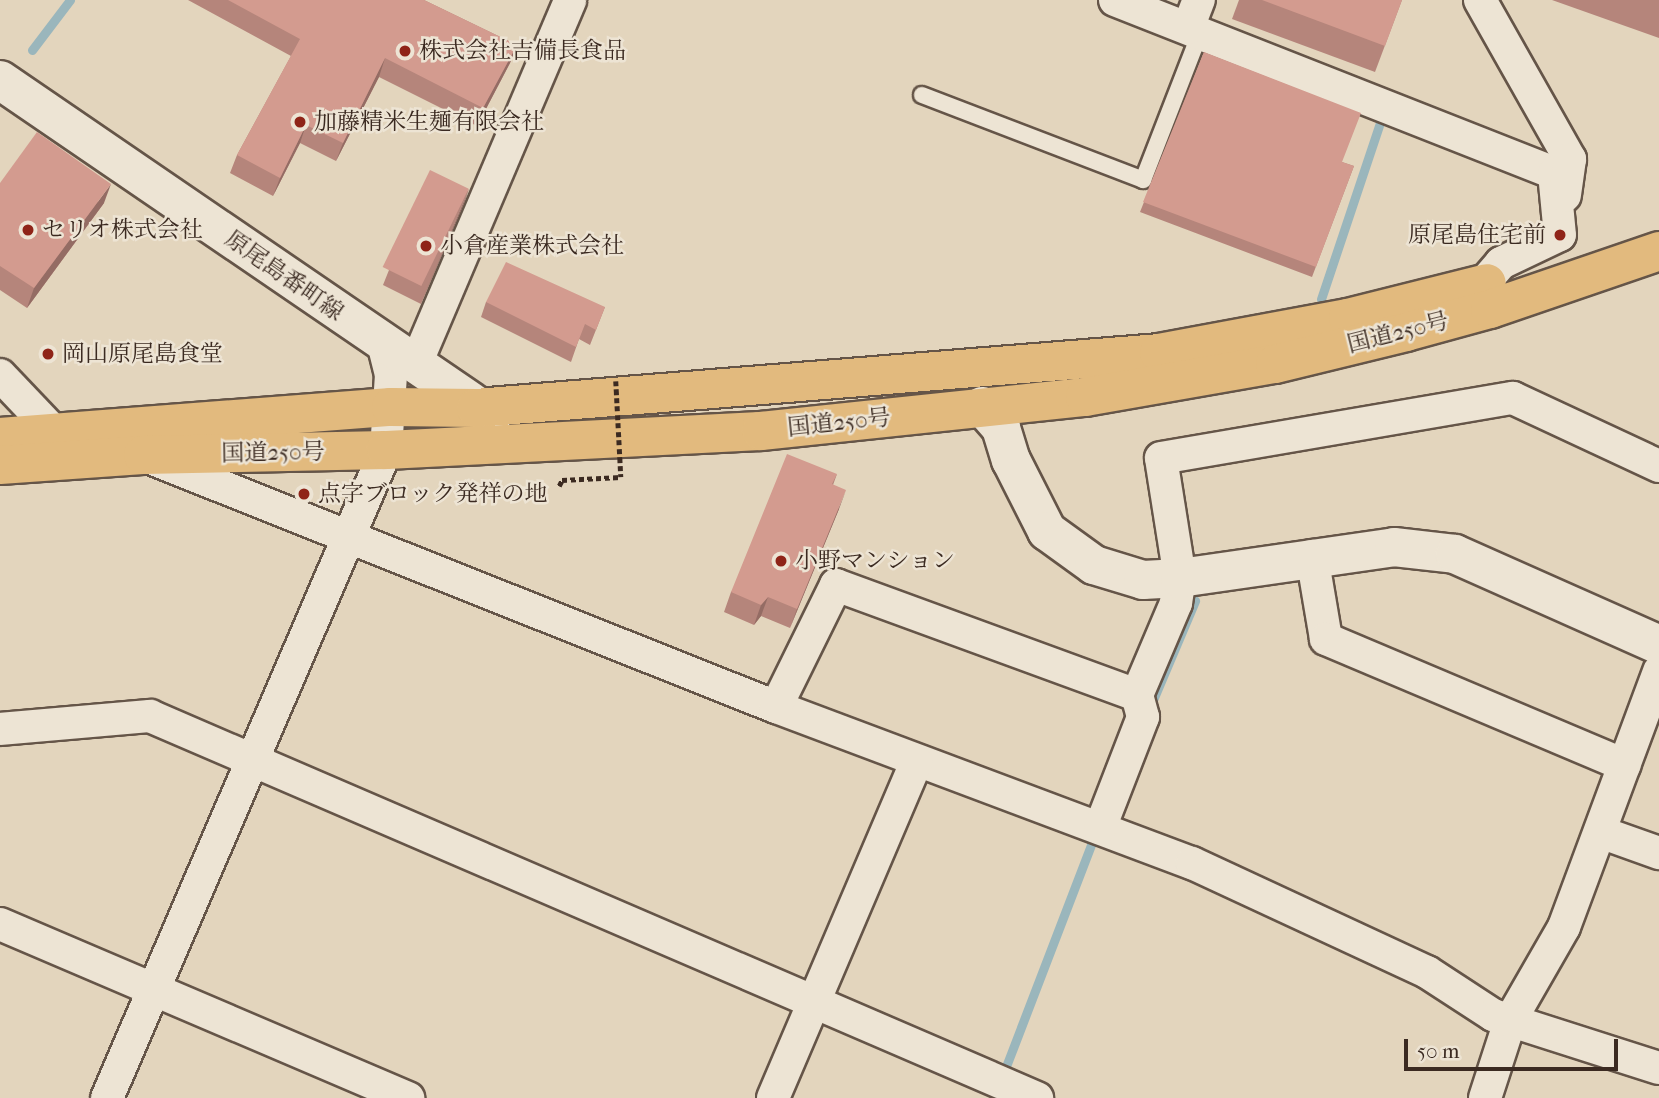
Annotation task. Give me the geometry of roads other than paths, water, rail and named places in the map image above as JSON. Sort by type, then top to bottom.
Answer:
[{"type":"highway","name":"国道250号","points":[[0,437],[391,407],[476,408],[1159,353],[1348,318],[1483,285],[1659,228]]},
{"type":"highway","name":"国道250号","points":[[0,465],[144,455],[386,450],[582,442],[854,423],[982,406],[1085,397],[1275,364],[1490,309],[1659,251]]},
{"type":"street","points":[[415,366],[570,0]]},
{"type":"street","points":[[1115,0],[1196,21],[1554,173],[1560,235]]},
{"type":"street","points":[[1480,0],[1570,159],[1560,235]]},
{"type":"street","name":"原尾島番町線","points":[[0,80],[476,408],[516,429],[582,442]]},
{"type":"street","points":[[1483,285],[1501,263],[1560,235]]},
{"type":"street","points":[[107,1098],[386,450],[391,407],[391,375],[383,344]]},
{"type":"street","points":[[0,375],[71,432],[144,455],[346,538],[916,762],[1192,863],[1427,972],[1493,1015],[1659,1068]]},
{"type":"street","points":[[1100,828],[1143,717],[1137,695],[1176,603],[1180,578],[1161,458],[1514,398],[1659,466]]},
{"type":"street","points":[[982,406],[1001,428],[1011,460],[1047,531],[1094,565],[1143,580],[1180,578],[1312,556],[1394,547],[1455,554],[1659,645]]},
{"type":"street","points":[[1312,556],[1326,639],[1625,765]]},
{"type":"street","points":[[776,707],[836,585],[1137,695]]},
{"type":"street","points":[[1485,1098],[1510,1021],[1564,927],[1659,671]]},
{"type":"street","points":[[0,729],[150,716],[1037,1098]]},
{"type":"street","points":[[773,1098],[916,762]]},
{"type":"street","points":[[1600,832],[1659,853]]},
{"type":"street","points":[[0,924],[408,1098]]},
{"type":"lane","points":[[922,95],[1143,180],[1196,21]]},
{"type":"waterway","points":[[32,50],[70,0]]},
{"type":"waterway","points":[[1321,299],[1382,117]]},
{"type":"waterway","points":[[1153,700],[1195,601]]},
{"type":"waterway","points":[[1005,1069],[1094,837]]},
{"type":"place","name":"株式会社吉備長食品","points":[[405,51]]},
{"type":"place","name":"加藤精米生麺有限会社","points":[[300,122]]},
{"type":"place","name":"セリオ株式会社","points":[[28,230]]},
{"type":"place","name":"原尾島住宅前","points":[[1560,235]]},
{"type":"place","name":"小倉産業株式会社","points":[[426,246]]},
{"type":"place","name":"岡山原尾島食堂","points":[[48,354]]},
{"type":"place","name":"点字ブロック発祥の地","points":[[304,494]]},
{"type":"place","name":"小野マンション","points":[[781,561]]}]
